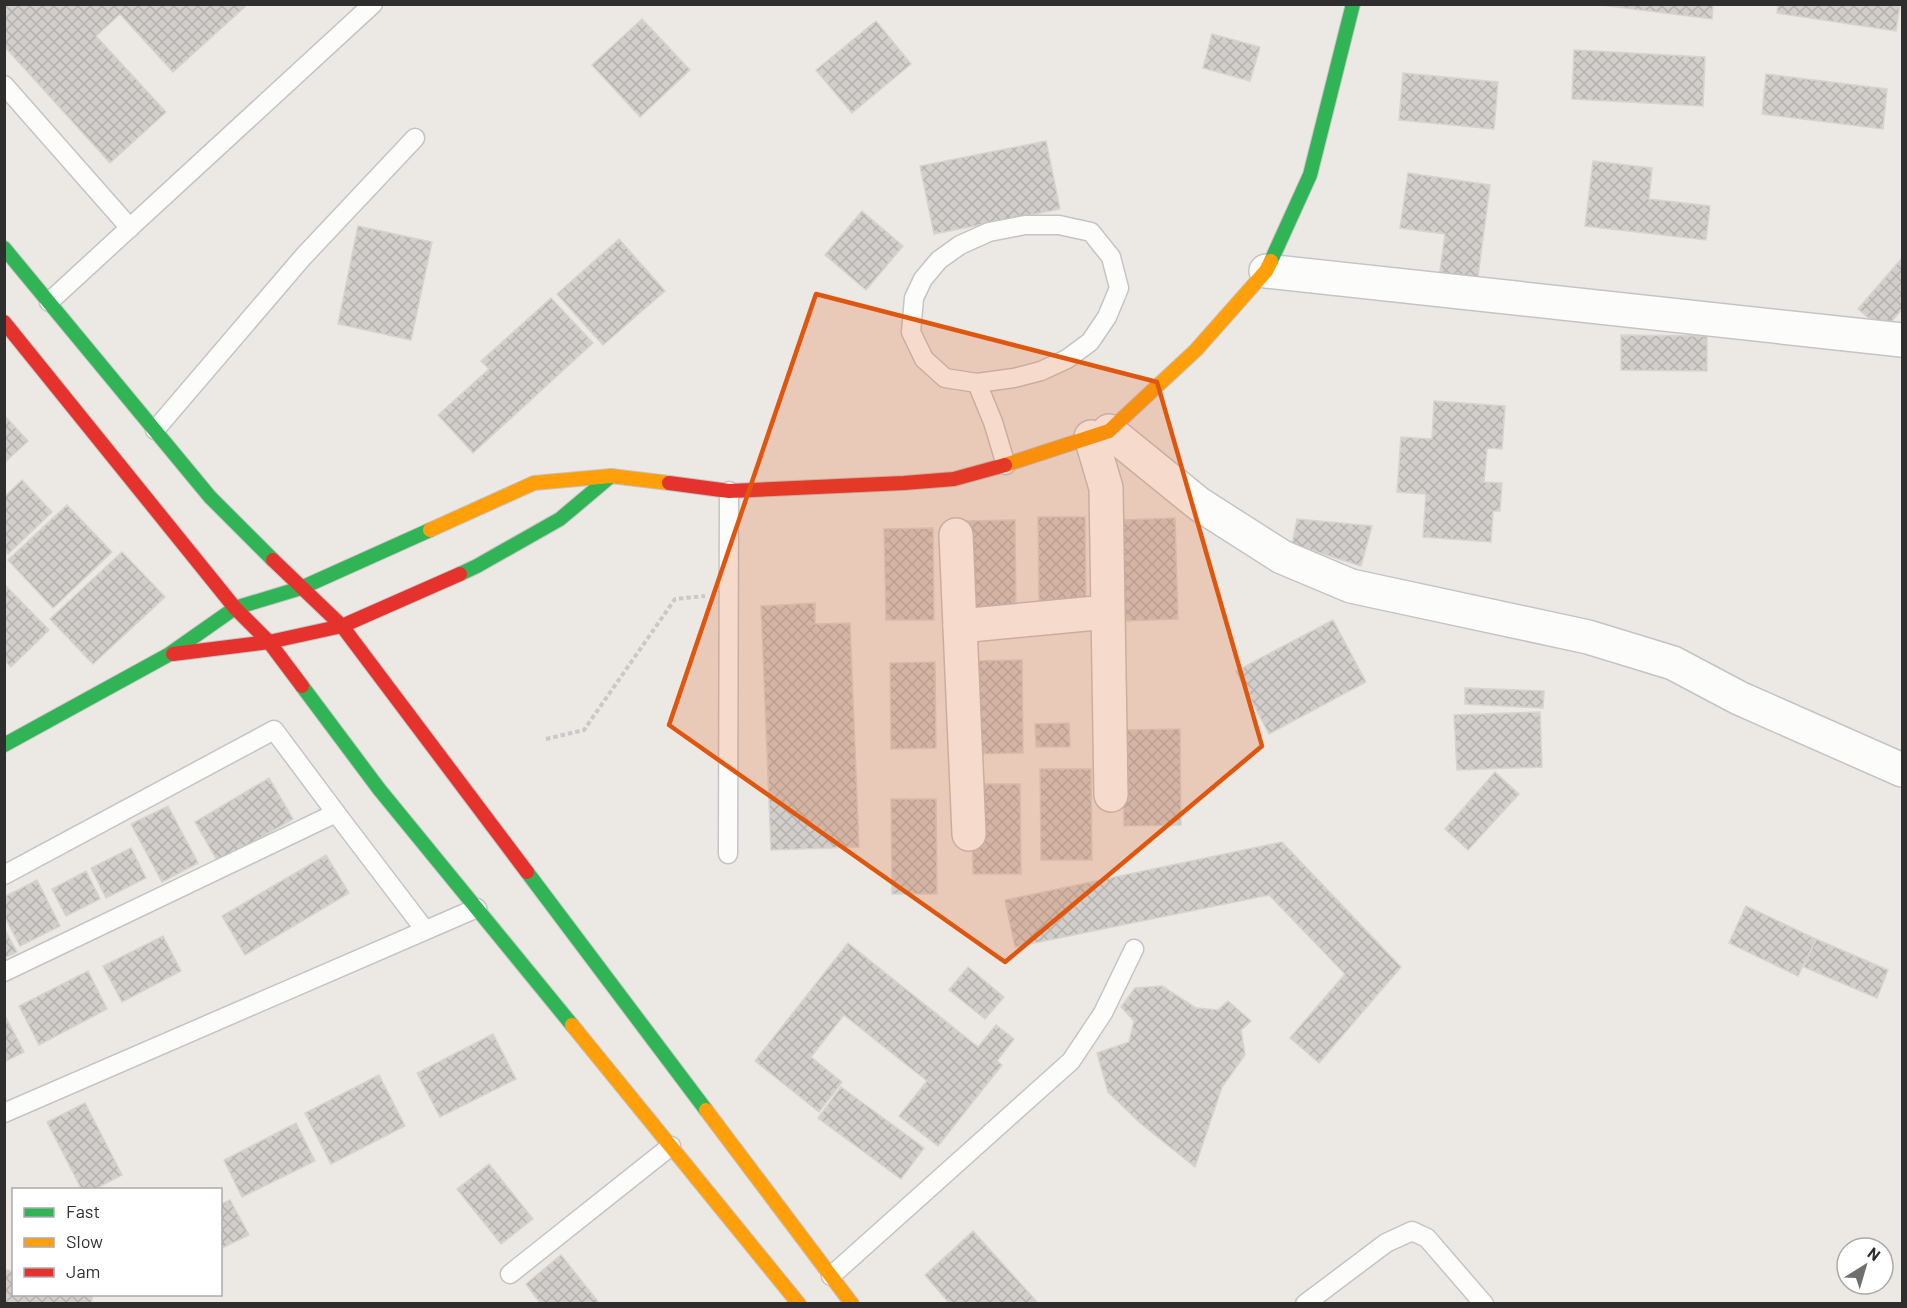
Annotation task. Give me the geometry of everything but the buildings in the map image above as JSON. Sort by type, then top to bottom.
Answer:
[{"type":"main road","points":[[4,745],[168,655],[235,608],[301,588],[534,483],[611,476],[729,491],[914,483],[954,478],[1005,465],[1100,434],[1196,350],[1266,271],[1310,175],[1353,4]]},
{"type":"main road","points":[[4,248],[210,497],[342,626],[852,1304]]},
{"type":"main road","points":[[8,333],[235,608],[269,642],[380,789],[798,1304]]},
{"type":"main road","points":[[168,655],[269,642],[342,626],[477,566],[560,519],[611,476]]},
{"type":"street","points":[[1266,271],[1902,340]]},
{"type":"street","points":[[1100,434],[1106,488],[1111,795]]},
{"type":"street","points":[[1100,434],[1199,504],[1282,557],[1350,586],[1588,637],[1673,663],[1739,698],[1902,770]]},
{"type":"street","points":[[956,535],[969,834]]},
{"type":"street","points":[[960,626],[1107,612]]},
{"type":"lane","points":[[50,302],[373,4]]},
{"type":"lane","points":[[4,85],[130,228]]},
{"type":"lane","points":[[155,430],[303,257],[415,138]]},
{"type":"lane","points":[[1025,225],[1059,225],[1091,232],[1111,257],[1119,288],[1107,317],[1090,342],[1068,358],[1041,370],[1014,378],[977,383],[945,378],[924,359],[911,332],[914,298],[923,279],[939,260],[960,245],[989,232],[1025,225]]},
{"type":"lane","points":[[977,383],[993,422],[1005,465]]},
{"type":"lane","points":[[729,491],[729,854]]},
{"type":"lane","points":[[4,875],[274,730],[425,930]]},
{"type":"lane","points":[[4,972],[336,813]]},
{"type":"lane","points":[[4,1113],[477,908]]},
{"type":"lane","points":[[831,1276],[1071,1061],[1103,1012],[1134,949]]},
{"type":"lane","points":[[510,1274],[670,1146]]},
{"type":"lane","points":[[1305,1304],[1386,1243],[1412,1231],[1427,1238],[1484,1304]]},
{"type":"path","points":[[546,739],[584,730],[675,599],[729,593]]},
{"type":"highlighted area","points":[[816,294],[1157,382],[1262,746],[1005,962],[669,725]]},
{"type":"traffic: fast","points":[[1271,261],[1310,175],[1353,4]]},
{"type":"traffic: fast","points":[[4,248],[210,497],[273,560]]},
{"type":"traffic: fast","points":[[460,574],[560,519],[611,476]]},
{"type":"traffic: fast","points":[[4,745],[168,655],[235,608],[301,588],[430,530]]},
{"type":"traffic: fast","points":[[302,686],[379,789],[572,1025]]},
{"type":"traffic: fast","points":[[527,872],[706,1110]]},
{"type":"traffic: slow","points":[[1005,465],[1109,431],[1196,350],[1266,271],[1271,261]]},
{"type":"traffic: slow","points":[[430,530],[534,483],[611,476],[669,483]]},
{"type":"traffic: slow","points":[[572,1025],[799,1304]]},
{"type":"traffic: slow","points":[[706,1110],[852,1304]]},
{"type":"traffic: jam","points":[[4,322],[235,608],[269,642],[302,686]]},
{"type":"traffic: jam","points":[[669,483],[729,491],[904,483],[954,479],[1005,465]]},
{"type":"traffic: jam","points":[[273,560],[342,626],[527,872]]},
{"type":"traffic: jam","points":[[173,654],[269,642],[342,626],[460,574]]}]
